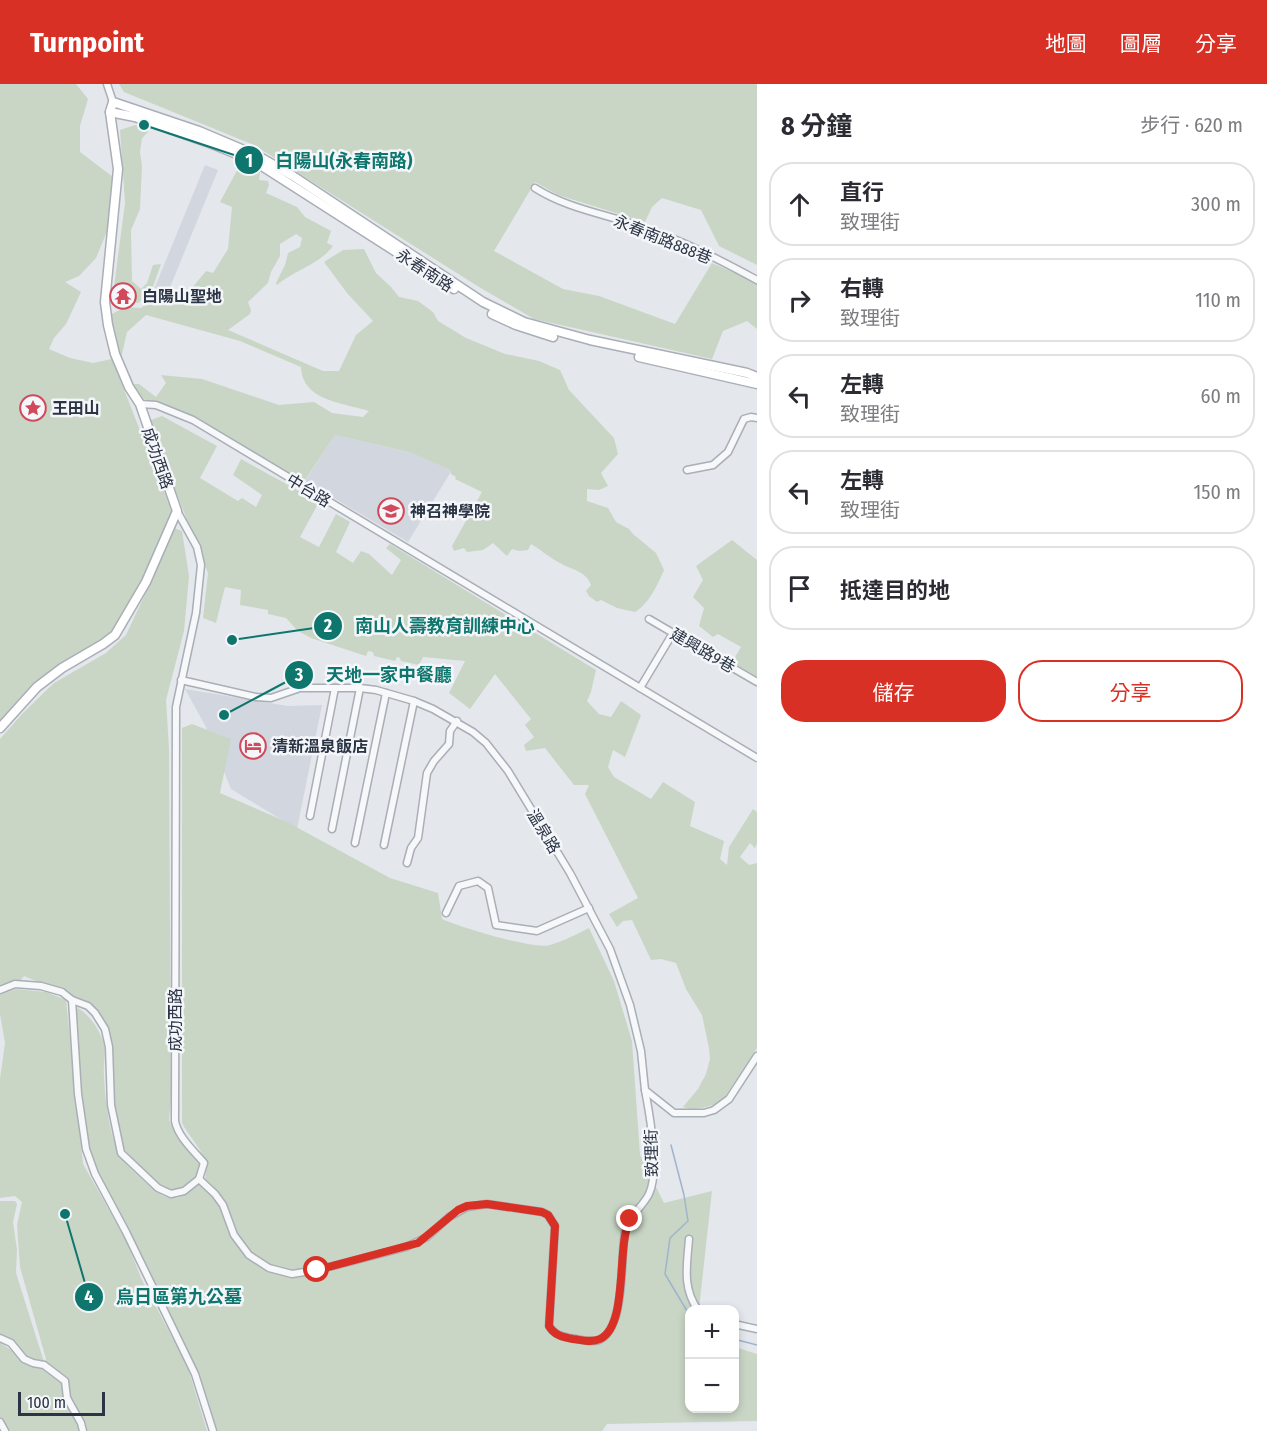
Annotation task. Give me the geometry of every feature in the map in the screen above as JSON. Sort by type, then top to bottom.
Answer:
[{"type":"street","points":[[107,84],[113,102],[110,112],[118,169],[105,302],[110,339],[129,387],[140,405]]},
{"type":"street","name":"永春南路","points":[[113,102],[231,144],[258,156],[494,311],[542,331],[757,384]]},
{"type":"street","name":"永春南路","points":[[110,112],[135,117],[207,142],[291,179]]},
{"type":"street","name":"永春南路888巷","points":[[535,188],[547,196],[574,206],[650,230],[757,280]]},
{"type":"street","name":"永春南路","points":[[542,331],[747,373],[757,377]]},
{"type":"street","name":"成功西路","points":[[140,405],[177,511],[197,548],[201,566],[196,613],[176,707],[175,1121],[181,1136],[204,1163],[199,1179]]},
{"type":"street","name":"中台路","points":[[140,405],[156,405],[193,420],[757,758]]},
{"type":"street","points":[[687,470],[713,465],[728,452],[744,419],[757,418]]},
{"type":"street","name":"成功西路","points":[[0,728],[37,687],[115,634],[146,582],[177,511]]},
{"type":"street","name":"建興路9巷","points":[[649,619],[757,682]]},
{"type":"street","points":[[640,688],[673,633]]},
{"type":"street","name":"溫泉路","points":[[181,680],[256,697],[271,698],[300,688],[360,688],[386,693],[414,701],[457,721],[486,743],[508,771],[589,908],[610,949],[630,1005],[641,1051],[645,1090]]},
{"type":"street","points":[[310,816],[335,688]]},
{"type":"street","points":[[332,829],[360,688]]},
{"type":"street","points":[[355,843],[386,693]]},
{"type":"street","points":[[384,845],[414,701]]},
{"type":"street","points":[[407,863],[411,848],[418,838],[427,773],[434,760],[449,744],[450,730],[457,721]]},
{"type":"street","points":[[446,913],[459,886],[478,881],[488,888],[496,925],[505,928],[537,931],[589,908]]},
{"type":"street","points":[[0,990],[15,984],[31,984],[62,993],[88,1006],[105,1029],[109,1047],[111,1105],[121,1152],[158,1188],[171,1194],[184,1191],[199,1179]]},
{"type":"street","points":[[72,1000],[78,1094],[86,1149],[95,1174],[195,1374],[213,1431]]},
{"type":"street","points":[[645,1090],[674,1113],[704,1113],[714,1110],[729,1099],[757,1056]]},
{"type":"street","name":"致理街","points":[[199,1179],[223,1205],[234,1235],[249,1255],[269,1268],[292,1274],[317,1270],[412,1245],[427,1237],[449,1217],[467,1206],[487,1204],[542,1212],[548,1215],[555,1226],[549,1326],[552,1332],[559,1336],[598,1340],[606,1336],[611,1329],[618,1306],[626,1226],[648,1196],[652,1186],[651,1126],[645,1090]]},
{"type":"street","points":[[689,1239],[686,1276],[688,1293],[695,1305]]},
{"type":"street","points":[[739,1325],[757,1329]]},
{"type":"street","points":[[0,1338],[11,1343],[24,1359],[44,1365],[64,1381],[68,1398],[83,1431]]},
{"type":"street","points":[[0,1422],[4,1431]]},
{"type":"shaded area","points":[[205,165],[218,170],[166,297],[153,292]]},
{"type":"shaded area","name":"神召神學院","points":[[335,435],[409,452],[452,470],[408,542],[305,481]]},
{"type":"shaded area","name":"清新溫泉飯店","points":[[185,689],[288,706],[322,705],[297,829],[231,789],[206,727]]},
{"type":"green space","points":[[0,84],[76,84],[88,99],[80,126],[80,152],[113,177],[112,219],[96,258],[79,276],[65,282],[81,292],[66,324],[54,338],[49,349],[70,358],[93,363],[112,359],[172,512],[130,611],[110,642],[29,696],[0,730]]},
{"type":"green space","points":[[119,84],[757,84],[757,265],[719,246],[701,210],[662,198],[652,207],[645,222],[558,195],[535,182],[494,251],[563,289],[599,296],[675,324],[712,263],[757,283],[757,329],[747,321],[723,331],[712,359],[534,319],[479,287],[254,145],[124,92]]},
{"type":"green space","points":[[135,125],[146,128],[148,132],[142,138],[140,152],[142,166],[140,209],[131,230],[132,281],[141,289],[147,283],[153,265],[161,264],[151,292],[138,303],[123,300],[114,287],[125,203],[120,130]]},
{"type":"green space","points":[[240,165],[260,172],[259,180],[268,181],[266,193],[297,207],[305,217],[331,231],[327,243],[333,246],[314,263],[277,285],[288,253],[300,247],[302,238],[296,234],[280,244],[280,256],[268,283],[248,302],[250,314],[228,330],[323,371],[339,371],[356,335],[373,321],[347,293],[324,262],[343,250],[364,249],[376,273],[399,297],[418,301],[433,312],[438,321],[466,338],[505,354],[539,361],[560,370],[569,390],[614,438],[618,454],[601,473],[608,486],[599,490],[587,489],[587,501],[608,508],[616,522],[629,529],[656,553],[664,570],[645,604],[635,612],[617,608],[601,600],[597,602],[586,591],[591,585],[586,577],[531,544],[528,550],[512,549],[507,556],[493,543],[483,550],[467,552],[464,548],[454,551],[452,546],[482,492],[455,479],[451,470],[409,452],[335,435],[303,483],[193,418],[139,397],[132,384],[139,384],[156,397],[166,383],[161,375],[202,379],[279,405],[314,402],[332,413],[363,417],[369,411],[337,403],[316,394],[303,378],[301,367],[240,341],[146,315],[127,332],[121,358],[113,334],[110,315],[125,307],[141,308],[146,304],[171,299],[175,291],[192,288],[206,271],[213,273],[228,249],[232,207],[220,202]]},
{"type":"green space","points":[[162,416],[217,446],[200,478],[238,501],[242,498],[256,507],[262,495],[233,475],[241,459],[319,502],[300,537],[319,547],[336,514],[350,522],[336,552],[353,563],[361,551],[369,554],[392,575],[401,560],[386,548],[390,544],[596,670],[587,701],[599,714],[611,717],[621,701],[641,715],[625,757],[613,750],[608,767],[614,777],[651,799],[663,782],[695,802],[690,826],[724,841],[720,859],[727,865],[729,847],[753,809],[757,812],[757,844],[755,848],[750,843],[740,857],[749,865],[757,863],[757,1048],[724,1098],[713,1105],[702,1108],[683,1107],[698,1089],[706,1074],[710,1059],[702,1015],[686,989],[676,963],[661,959],[651,960],[632,920],[623,921],[617,927],[609,914],[638,898],[585,794],[589,785],[574,785],[545,748],[526,751],[524,745],[534,737],[525,725],[531,719],[495,674],[470,709],[449,693],[465,661],[423,657],[419,665],[401,661],[397,657],[395,661],[374,656],[373,652],[368,651],[366,656],[311,638],[298,631],[286,618],[268,614],[268,610],[240,605],[241,590],[225,587],[216,623],[203,618],[208,573],[148,421]]},
{"type":"green space","points":[[174,528],[182,531],[189,576],[184,631],[166,700],[169,749],[171,1100],[169,1120],[181,1143],[201,1166],[199,1175],[182,1190],[172,1193],[140,1169],[126,1152],[119,1135],[113,1097],[110,1040],[93,1012],[71,996],[24,976],[18,984],[0,987],[0,739],[54,683],[106,653],[126,635],[150,584],[157,556]]},
{"type":"green space","points":[[732,540],[757,560],[757,677],[732,662],[741,647],[718,634],[713,637],[699,626],[704,608],[693,597],[703,580],[696,566]]},
{"type":"green space","points":[[192,724],[231,739],[220,793],[287,822],[390,878],[438,893],[442,919],[496,937],[541,946],[560,942],[589,928],[614,981],[632,1041],[640,1155],[664,1203],[712,1191],[699,1305],[685,1305],[685,1413],[739,1413],[739,1348],[757,1354],[757,1421],[607,1424],[602,1431],[214,1431],[193,1366],[132,1241],[86,1160],[73,1006],[92,1021],[104,1044],[105,1095],[108,1116],[116,1145],[122,1157],[147,1184],[164,1196],[177,1198],[190,1191],[205,1179],[206,1170],[199,1149],[182,1123],[182,728]]},
{"type":"green space","points":[[16,989],[46,992],[66,1000],[83,1164],[127,1242],[141,1278],[188,1368],[207,1431],[0,1431],[0,1343],[13,1351],[22,1362],[44,1369],[46,1359],[20,1267],[17,1225],[22,1202],[15,1196],[0,1198],[0,1079],[5,1043],[0,1014],[0,995]]},
{"type":"green space","points":[[0,1201],[15,1201],[17,1204],[13,1222],[17,1250],[16,1273],[44,1362],[31,1362],[0,1338]]},
{"type":"waterway","points":[[671,1145],[688,1221],[670,1238],[665,1274],[685,1308]]},
{"type":"waterway","points":[[739,1340],[757,1345]]},
{"type":"place","name":"白陽山(永春南路)","points":[[144,125]]},
{"type":"place","name":"白陽山聖地","points":[[123,296]]},
{"type":"place","name":"王田山","points":[[33,408]]},
{"type":"place","name":"神召神學院","points":[[391,511]]},
{"type":"place","name":"南山人壽教育訓練中心","points":[[232,640]]},
{"type":"place","name":"天地一家中餐廳","points":[[224,715]]},
{"type":"place","name":"清新溫泉飯店","points":[[253,746]]},
{"type":"place","name":"烏日區第九公墓","points":[[65,1214]]},
{"type":"route","points":[[317,1270],[418,1243],[458,1210],[467,1206],[487,1204],[542,1212],[553,1220],[556,1234],[549,1326],[552,1332],[559,1336],[598,1340],[606,1336],[611,1329],[618,1306],[624,1234],[630,1219]]}]
